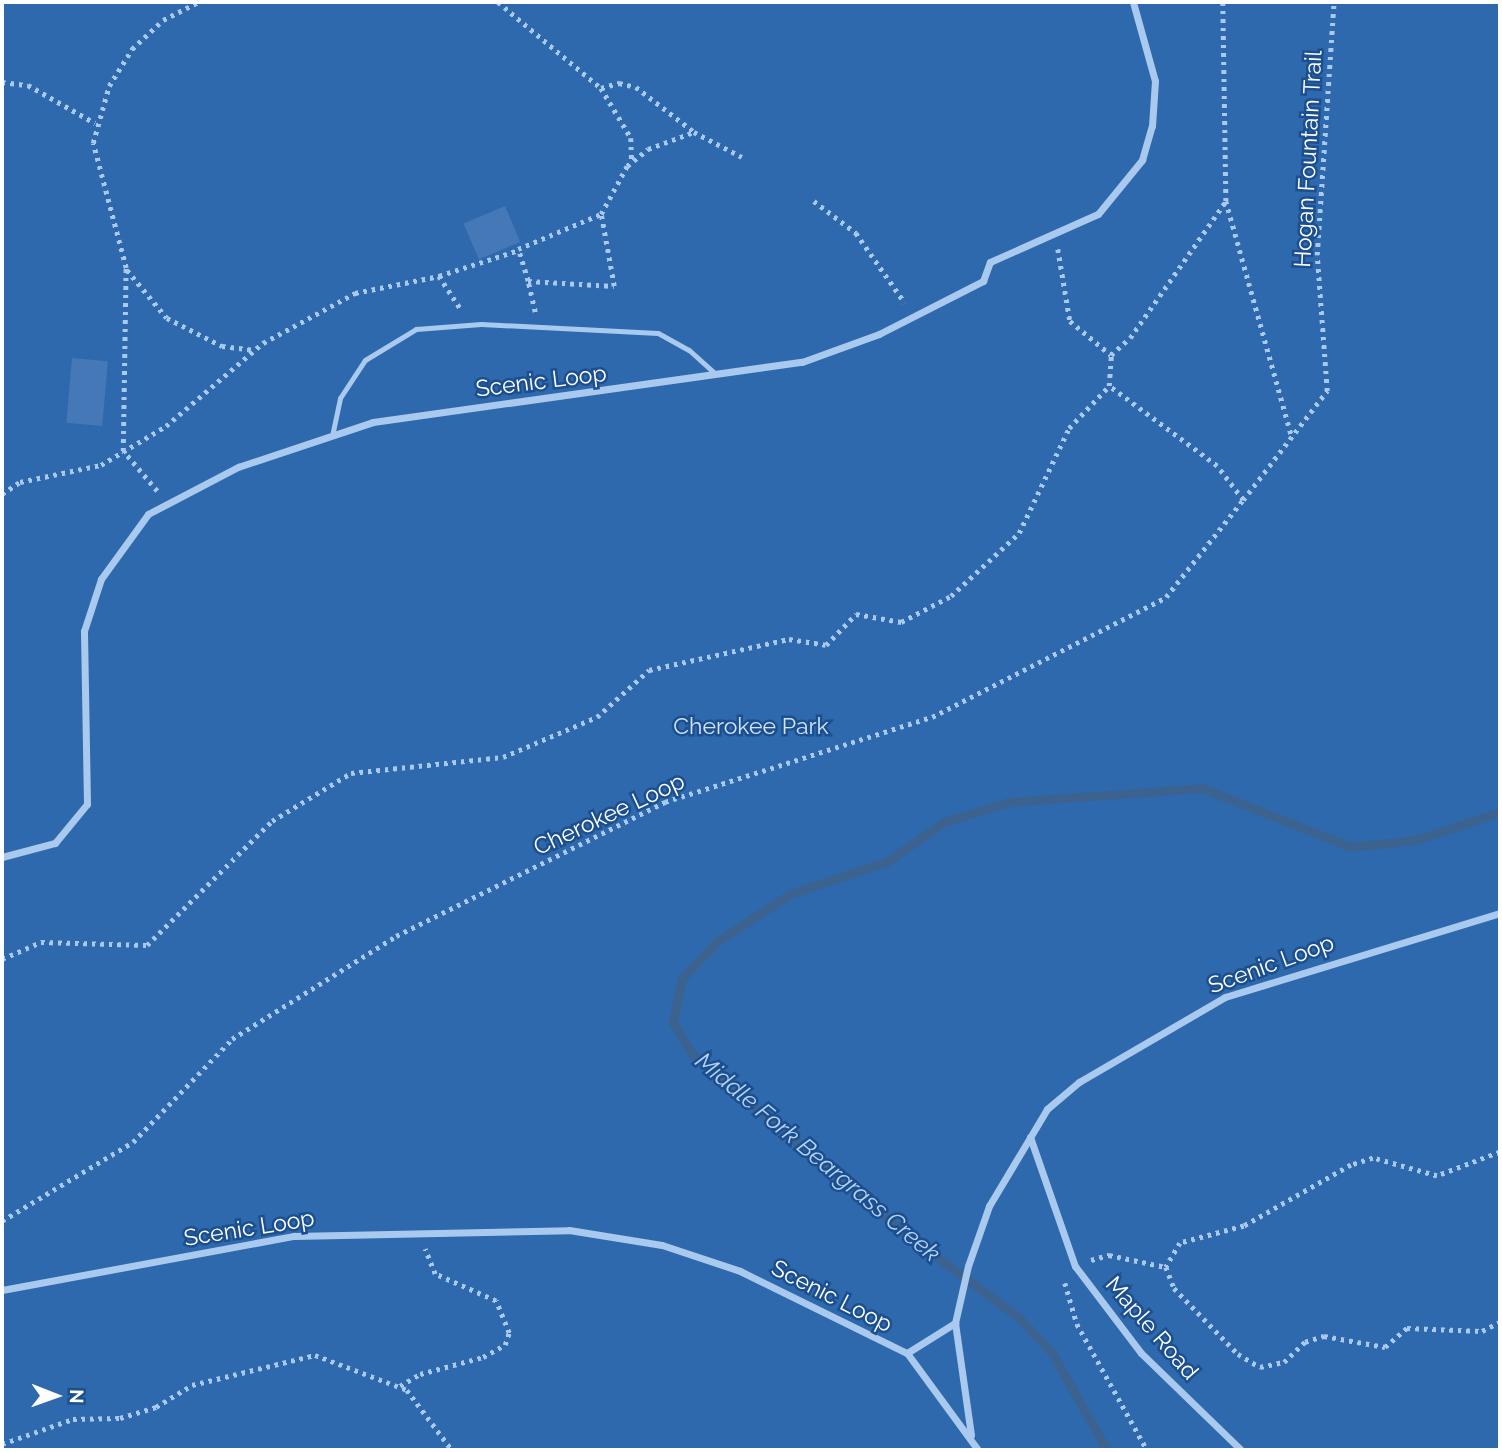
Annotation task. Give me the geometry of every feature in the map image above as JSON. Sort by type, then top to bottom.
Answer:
[{"type":"street","name":"Scenic Loop","points":[[2,857],[55,843],[87,804],[81,655],[89,612],[132,530],[169,502],[238,467],[373,422],[719,377],[815,358],[913,316],[983,281],[990,262],[1056,236],[1111,204],[1142,160],[1152,126],[1155,81],[1133,2]]},
{"type":"street","name":"Scenic Loop","points":[[2,1290],[260,1241],[425,1230],[569,1230],[662,1245],[740,1271],[907,1353],[955,1323],[974,1242],[1047,1109],[1079,1082],[1225,997],[1500,912]]},
{"type":"street","name":"Maple Road","points":[[1030,1137],[1075,1266],[1142,1353],[1241,1450]]},
{"type":"street","points":[[955,1323],[971,1435],[978,1450]]},
{"type":"street","points":[[907,1353],[918,1376],[971,1435]]},
{"type":"lane","points":[[331,436],[340,398],[365,360],[416,330],[466,326],[534,326],[657,333],[690,349],[719,377]]},
{"type":"path","points":[[169,502],[122,451],[126,268],[99,173],[95,123],[132,49],[163,20],[198,2]]},
{"type":"path","points":[[498,2],[601,88],[631,138],[632,163]]},
{"type":"path","points":[[1223,2],[1226,201],[1292,439]]},
{"type":"path","name":"Hogan Fountain Trail","points":[[1243,500],[1327,391],[1317,255],[1334,2]]},
{"type":"path","points":[[2,82],[37,89],[95,123]]},
{"type":"path","points":[[601,88],[619,83],[636,87],[694,132],[741,158]]},
{"type":"path","points":[[534,326],[528,281],[519,249],[601,214],[632,163],[670,138],[694,132]]},
{"type":"path","points":[[814,201],[856,233],[913,316]]},
{"type":"path","points":[[2,959],[41,942],[146,945],[272,821],[351,773],[503,757],[597,717],[649,670],[789,639],[826,645],[860,613],[885,623],[918,614],[951,596],[1005,552],[1041,495],[1069,428],[1109,386],[1111,355],[1130,338],[1226,201]]},
{"type":"path","points":[[528,281],[614,286],[601,214]]},
{"type":"path","points":[[1056,236],[1070,321],[1111,355]]},
{"type":"path","points":[[2,494],[20,482],[78,472],[166,426],[254,350],[355,293],[439,276],[516,251]]},
{"type":"path","points":[[126,268],[167,318],[222,346],[254,350]]},
{"type":"path","points":[[439,276],[466,326]]},
{"type":"path","points":[[1109,386],[1217,466],[1243,500]]},
{"type":"path","name":"Cherokee Loop","points":[[2,1221],[133,1142],[232,1039],[396,936],[665,802],[932,717],[1166,597],[1243,500]]},
{"type":"path","points":[[1166,1267],[1180,1243],[1244,1226],[1351,1165],[1373,1158],[1437,1176],[1500,1152]]},
{"type":"path","points":[[400,1386],[484,1357],[505,1345],[509,1333],[496,1301],[428,1267],[425,1230]]},
{"type":"path","points":[[1147,1450],[1068,1304],[1063,1289],[1075,1266],[1109,1255],[1166,1267]]},
{"type":"path","points":[[1166,1267],[1174,1287],[1238,1354],[1259,1367],[1284,1362],[1305,1342],[1324,1336],[1385,1347],[1407,1328],[1482,1331],[1500,1322]]},
{"type":"path","points":[[2,1444],[73,1419],[120,1418],[156,1407],[192,1385],[314,1355],[400,1386],[452,1450]]},
{"type":"green space","name":"Cherokee Park","points":[[2,2],[1500,2],[1500,1450],[2,1450]]},
{"type":"building","points":[[505,206],[520,242],[479,259],[464,224]]},
{"type":"building","points":[[72,358],[108,361],[102,426],[66,423]]},
{"type":"waterway","name":"Middle Fork Beargrass Creek","points":[[1107,1450],[1052,1353],[1018,1317],[906,1234],[692,1054],[673,1022],[682,978],[718,941],[790,894],[888,861],[944,822],[1009,802],[1202,788],[1351,847],[1416,840],[1500,812]]}]
